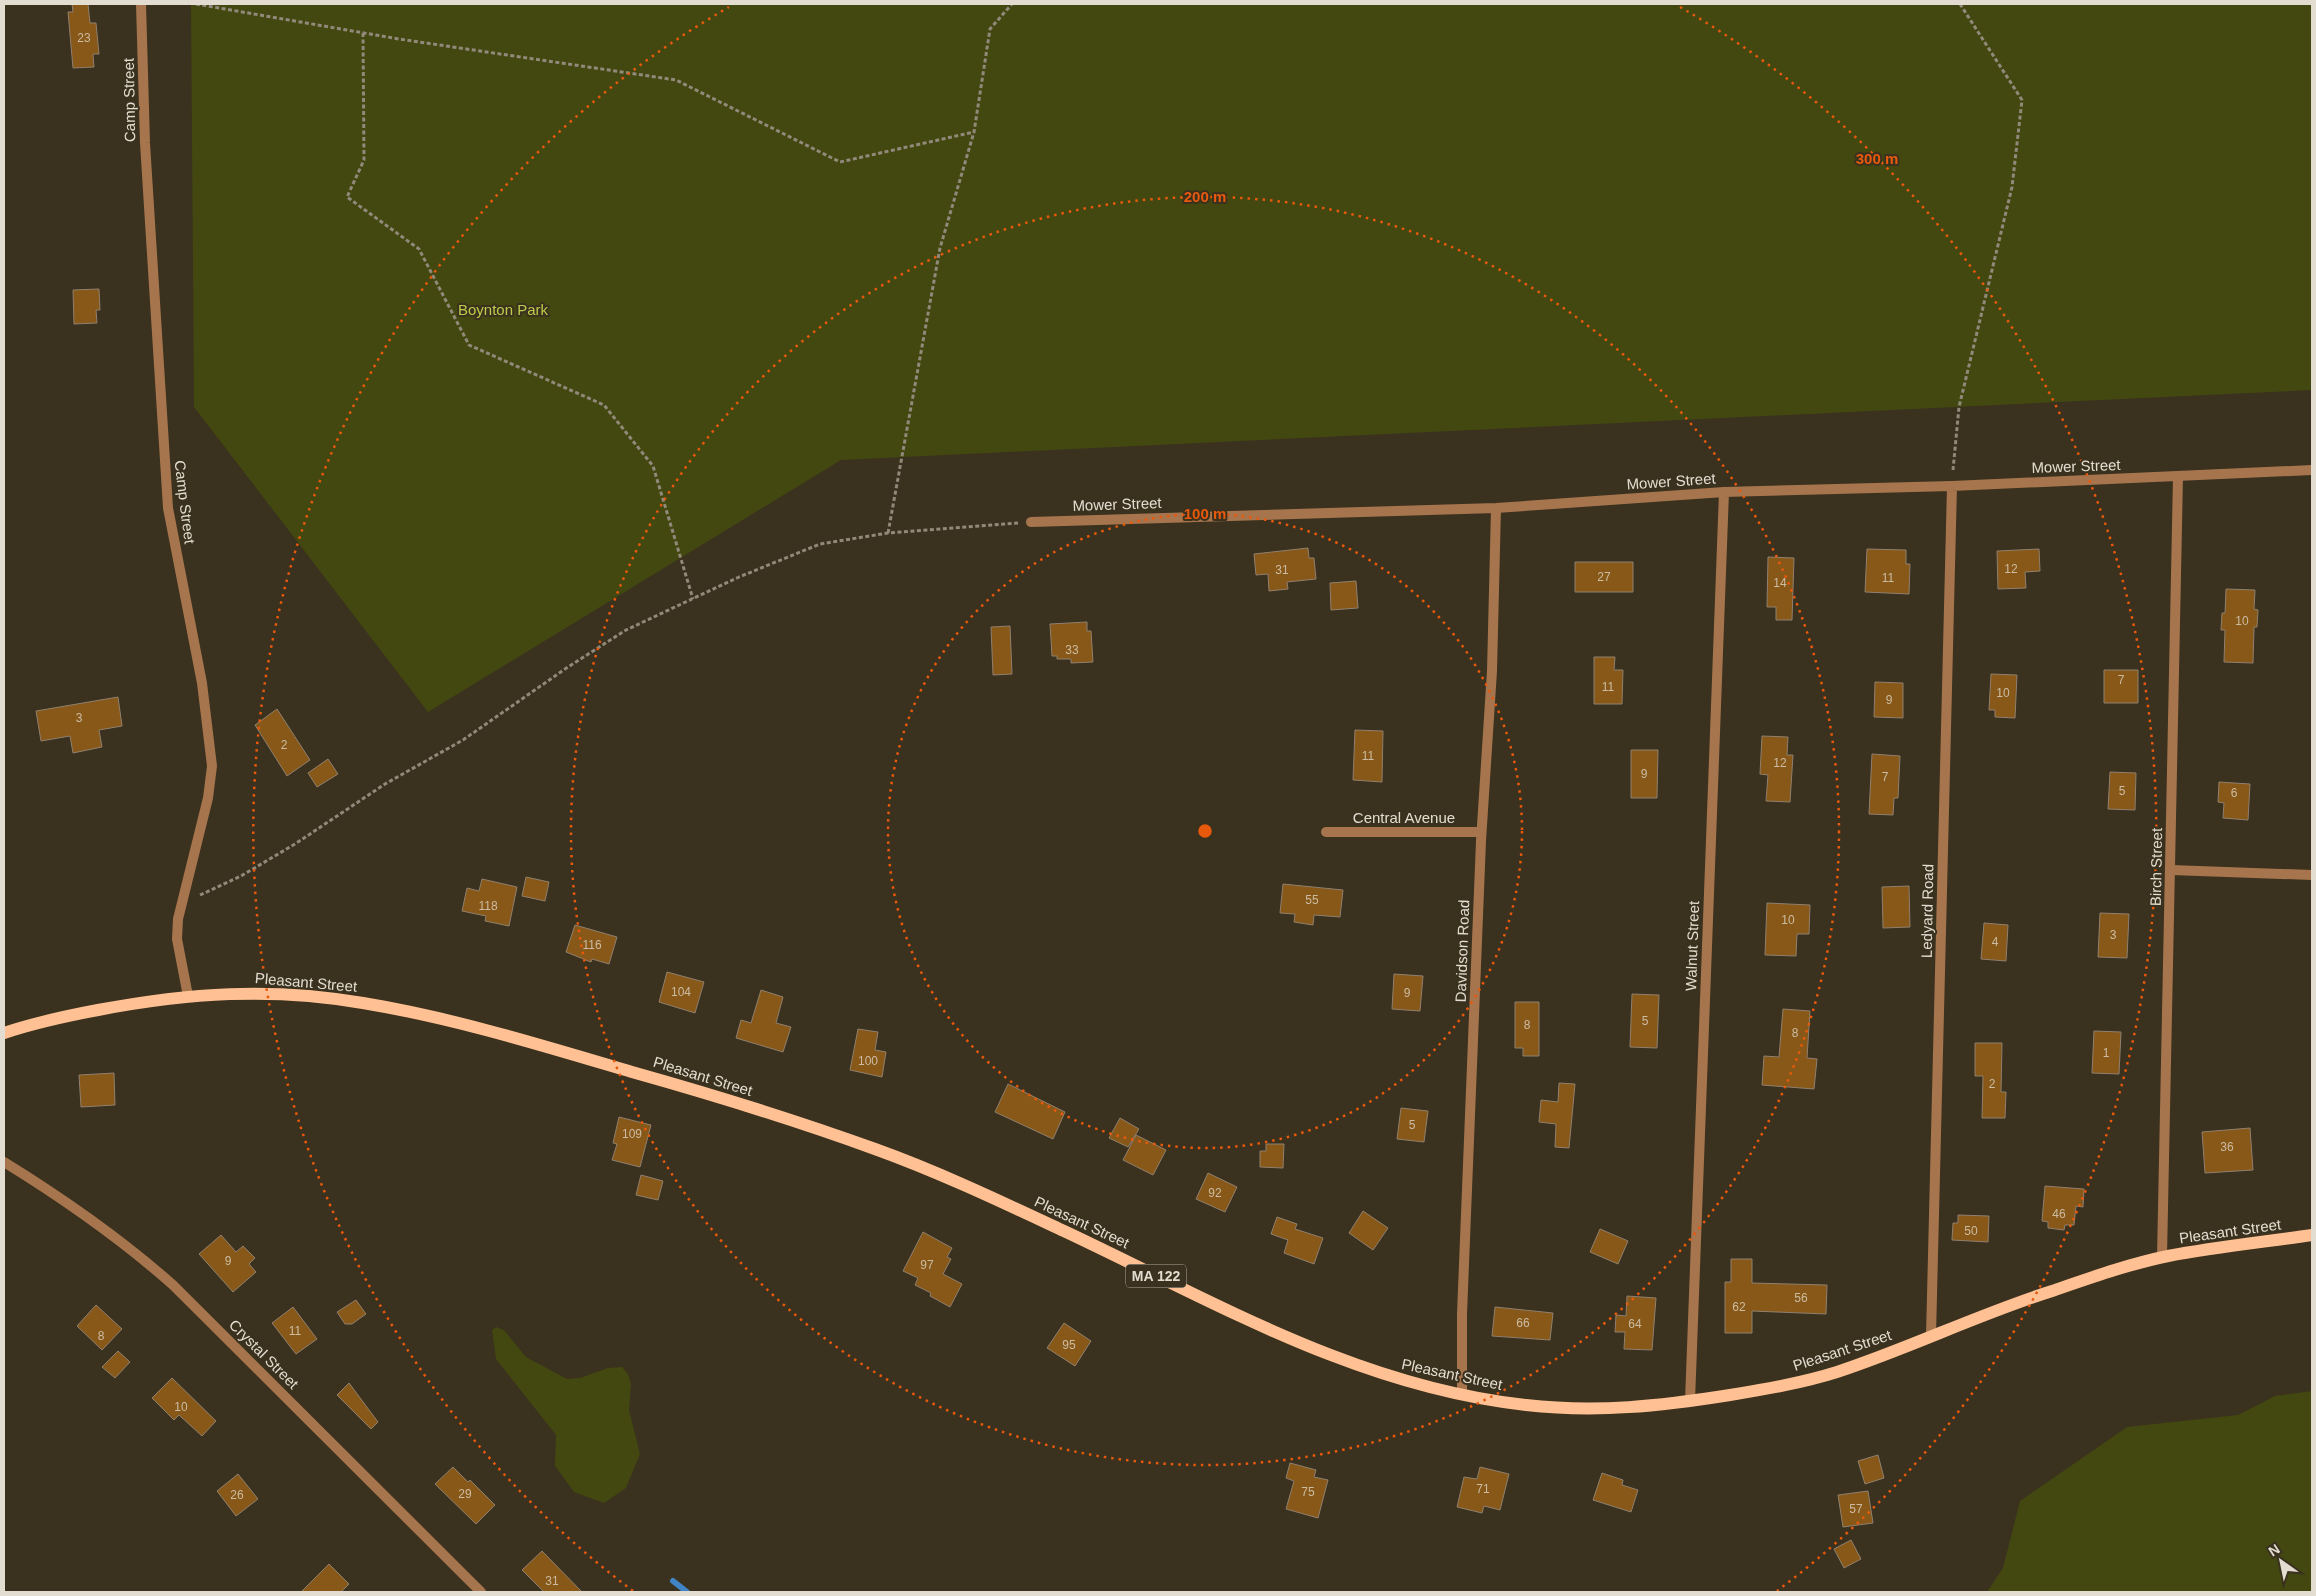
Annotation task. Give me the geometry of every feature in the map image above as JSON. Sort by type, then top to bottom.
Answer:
[{"type":"main road","name":"Pleasant Street","points":[[4,1033],[80,1014],[158,999],[258,993],[364,1003],[524,1040],[660,1080],[878,1150],[1064,1231],[1268,1330],[1339,1360],[1402,1381],[1526,1405],[1598,1409],[1664,1406],[1776,1387],[1835,1373],[2008,1305],[2162,1257],[2312,1236]]},
{"type":"street","name":"Camp Street","points":[[140,4],[145,153],[168,508],[202,683],[212,766],[208,798],[181,904],[177,939],[188,996]]},
{"type":"street","name":"Mower Street","points":[[1031,522],[1496,508],[1724,492],[2178,478],[2312,470]]},
{"type":"street","name":"Birch Street","points":[[2162,1257],[2178,478]]},
{"type":"street","name":"Ledyard Road","points":[[1931,1336],[1952,486]]},
{"type":"street","name":"Walnut Street","points":[[1690,1401],[1724,492]]},
{"type":"street","name":"Davidson Road","points":[[1462,1394],[1462,1314],[1481,832],[1492,671],[1496,508]]},
{"type":"street","name":"Central Avenue","points":[[1326,832],[1481,832]]},
{"type":"street","points":[[2171,870],[2312,875]]},
{"type":"street","name":"Crystal Street","points":[[4,1162],[82,1212],[173,1285],[481,1592]]},
{"type":"path","points":[[196,4],[363,33],[676,80],[840,162],[974,132]]},
{"type":"path","points":[[888,533],[940,248],[974,132],[990,29],[1012,4]]},
{"type":"path","points":[[1952,486],[1959,407],[2012,187],[2022,100],[1960,4]]},
{"type":"path","points":[[363,33],[364,160],[347,197],[419,249],[469,345],[604,405],[653,466],[693,599]]},
{"type":"path","points":[[181,904],[240,876],[295,844],[385,784],[463,740],[564,669],[626,630],[693,599],[820,544],[888,533],[1031,522]]},
{"type":"green space","name":"Boynton Park","points":[[191,4],[2312,4],[2312,390],[841,460],[428,712],[194,407]]},
{"type":"green space","points":[[496,1327],[504,1330],[526,1357],[567,1379],[580,1378],[608,1368],[622,1367],[628,1374],[631,1384],[629,1410],[640,1454],[626,1488],[604,1503],[574,1492],[555,1466],[556,1435],[496,1359],[492,1330]]},
{"type":"green space","points":[[2312,1391],[2312,1592],[1987,1592],[2003,1568],[2020,1501],[2127,1427],[2238,1415],[2275,1396]]},
{"type":"building","points":[[72,4],[88,4],[90,23],[96,23],[99,54],[93,54],[94,67],[73,68],[68,12],[73,12]]},
{"type":"building","points":[[99,289],[100,310],[96,310],[97,323],[74,324],[73,290]]},
{"type":"building","points":[[1308,548],[1309,558],[1314,558],[1316,579],[1287,582],[1288,589],[1269,591],[1268,574],[1256,575],[1254,554]]},
{"type":"building","points":[[1867,549],[1906,550],[1906,564],[1910,564],[1909,594],[1865,592]]},
{"type":"building","points":[[2039,549],[2040,571],[2025,572],[2026,588],[1998,589],[1997,551]]},
{"type":"building","points":[[1768,557],[1794,558],[1792,620],[1776,620],[1776,607],[1767,607]]},
{"type":"building","points":[[1575,562],[1633,562],[1633,592],[1575,592]]},
{"type":"building","points":[[1356,581],[1358,608],[1331,610],[1330,583]]},
{"type":"building","points":[[2226,589],[2255,590],[2254,609],[2258,610],[2257,627],[2254,627],[2253,663],[2224,662],[2225,630],[2221,630],[2222,613],[2225,613]]},
{"type":"building","points":[[1087,622],[1087,631],[1091,631],[1093,662],[1071,663],[1071,659],[1057,659],[1057,656],[1052,656],[1050,624]]},
{"type":"building","points":[[1010,626],[1012,674],[993,675],[991,627]]},
{"type":"building","points":[[1594,657],[1615,657],[1614,670],[1623,670],[1622,704],[1594,704]]},
{"type":"building","points":[[2104,670],[2138,670],[2138,703],[2104,703]]},
{"type":"building","points":[[1991,674],[2017,675],[2015,718],[1995,717],[1995,710],[1989,710]]},
{"type":"building","points":[[1875,682],[1903,683],[1903,718],[1874,717]]},
{"type":"building","points":[[118,697],[122,726],[99,730],[102,747],[73,753],[70,736],[41,741],[36,711]]},
{"type":"building","points":[[277,709],[310,760],[287,776],[255,725]]},
{"type":"building","points":[[1355,730],[1383,731],[1382,782],[1353,780]]},
{"type":"building","points":[[1762,736],[1788,737],[1787,755],[1793,755],[1790,802],[1766,801],[1768,775],[1760,774]]},
{"type":"building","points":[[1631,750],[1658,750],[1657,798],[1631,798]]},
{"type":"building","points":[[1872,754],[1900,756],[1898,798],[1894,798],[1893,815],[1869,814]]},
{"type":"building","points":[[328,759],[338,774],[317,787],[308,773]]},
{"type":"building","points":[[2110,772],[2136,773],[2135,810],[2108,809]]},
{"type":"building","points":[[2219,782],[2250,784],[2248,820],[2223,818],[2224,803],[2218,802]]},
{"type":"building","points":[[526,877],[549,882],[545,901],[522,896]]},
{"type":"building","points":[[482,879],[517,887],[509,926],[485,921],[486,916],[462,911],[467,888],[479,891]]},
{"type":"building","points":[[1283,884],[1343,890],[1340,917],[1314,915],[1313,925],[1294,922],[1295,914],[1280,913]]},
{"type":"building","points":[[1909,886],[1910,927],[1883,928],[1882,887]]},
{"type":"building","points":[[1767,903],[1810,905],[1809,934],[1797,934],[1796,956],[1765,955]]},
{"type":"building","points":[[2100,913],[2129,914],[2127,958],[2098,957]]},
{"type":"building","points":[[1984,923],[2008,925],[2006,961],[1981,959]]},
{"type":"building","points":[[575,925],[617,937],[609,964],[592,959],[591,962],[566,952]]},
{"type":"building","points":[[667,972],[704,982],[695,1013],[659,1002]]},
{"type":"building","points":[[1394,974],[1423,976],[1420,1011],[1392,1009]]},
{"type":"building","points":[[761,990],[783,997],[776,1023],[791,1027],[783,1052],[736,1038],[741,1020],[751,1023]]},
{"type":"building","points":[[1632,994],[1659,995],[1657,1048],[1630,1047]]},
{"type":"building","points":[[1515,1002],[1539,1002],[1539,1056],[1523,1056],[1523,1048],[1515,1048]]},
{"type":"building","points":[[1783,1009],[1810,1011],[1807,1058],[1817,1059],[1814,1089],[1762,1085],[1764,1056],[1779,1057]]},
{"type":"building","points":[[858,1029],[878,1032],[875,1050],[886,1052],[882,1077],[850,1070]]},
{"type":"building","points":[[2094,1031],[2121,1032],[2119,1074],[2092,1073]]},
{"type":"building","points":[[1975,1043],[2002,1043],[2001,1092],[2006,1092],[2005,1118],[1982,1118],[1983,1076],[1975,1076]]},
{"type":"building","points":[[114,1073],[115,1105],[81,1107],[79,1075]]},
{"type":"building","points":[[1559,1083],[1575,1084],[1569,1148],[1555,1147],[1556,1124],[1539,1122],[1541,1100],[1558,1102]]},
{"type":"building","points":[[1008,1084],[1065,1112],[1053,1139],[995,1112]]},
{"type":"building","points":[[1401,1108],[1428,1111],[1424,1142],[1397,1139]]},
{"type":"building","points":[[619,1117],[651,1125],[640,1167],[612,1160],[617,1144],[613,1143]]},
{"type":"building","points":[[1120,1118],[1139,1129],[1128,1147],[1109,1138]]},
{"type":"building","points":[[2250,1128],[2253,1170],[2205,1173],[2202,1132]]},
{"type":"building","points":[[1136,1135],[1166,1150],[1153,1175],[1123,1160]]},
{"type":"building","points":[[1266,1144],[1284,1144],[1283,1168],[1260,1167],[1260,1151],[1266,1151]]},
{"type":"building","points":[[1208,1173],[1237,1187],[1225,1212],[1196,1199]]},
{"type":"building","points":[[641,1175],[663,1181],[658,1200],[636,1195]]},
{"type":"building","points":[[2045,1186],[2084,1189],[2083,1207],[2076,1206],[2074,1225],[2065,1225],[2064,1230],[2048,1228],[2048,1222],[2042,1221]]},
{"type":"building","points":[[1363,1211],[1388,1228],[1373,1250],[1349,1233]]},
{"type":"building","points":[[1958,1215],[1989,1216],[1988,1242],[1952,1240],[1953,1223],[1958,1223]]},
{"type":"building","points":[[1277,1217],[1297,1224],[1295,1229],[1323,1238],[1314,1264],[1284,1253],[1288,1240],[1271,1234]]},
{"type":"building","points":[[1600,1229],[1628,1241],[1618,1264],[1590,1252]]},
{"type":"building","points":[[923,1232],[952,1248],[947,1257],[951,1259],[943,1274],[962,1284],[950,1307],[930,1296],[931,1293],[915,1285],[918,1278],[903,1271]]},
{"type":"building","points":[[221,1235],[236,1252],[243,1246],[255,1258],[249,1264],[256,1272],[233,1292],[199,1254]]},
{"type":"building","points":[[1731,1259],[1752,1259],[1752,1283],[1827,1285],[1826,1314],[1752,1311],[1752,1333],[1725,1333],[1725,1282],[1731,1282]]},
{"type":"building","points":[[1627,1296],[1656,1298],[1652,1350],[1624,1349],[1625,1332],[1615,1332],[1616,1315],[1626,1316]]},
{"type":"building","points":[[356,1300],[366,1314],[352,1324],[345,1324],[337,1312]]},
{"type":"building","points":[[96,1305],[122,1329],[102,1350],[77,1326]]},
{"type":"building","points":[[293,1307],[317,1339],[296,1354],[272,1323]]},
{"type":"building","points":[[1495,1307],[1553,1313],[1550,1340],[1492,1336]]},
{"type":"building","points":[[1064,1323],[1091,1341],[1075,1366],[1047,1348]]},
{"type":"building","points":[[118,1351],[130,1362],[115,1378],[102,1367]]},
{"type":"building","points":[[172,1378],[216,1421],[202,1436],[179,1415],[174,1420],[152,1398]]},
{"type":"building","points":[[349,1383],[378,1422],[371,1429],[337,1395]]},
{"type":"building","points":[[1878,1455],[1884,1478],[1865,1484],[1858,1461]]},
{"type":"building","points":[[1290,1463],[1316,1470],[1314,1477],[1328,1480],[1318,1518],[1286,1509],[1294,1481],[1286,1478]]},
{"type":"building","points":[[453,1467],[468,1482],[470,1480],[495,1505],[476,1524],[435,1484]]},
{"type":"building","points":[[1480,1467],[1509,1474],[1500,1510],[1484,1506],[1482,1513],[1457,1507],[1464,1477],[1477,1479]]},
{"type":"building","points":[[1602,1473],[1623,1480],[1622,1485],[1638,1490],[1631,1512],[1593,1500]]},
{"type":"building","points":[[238,1474],[258,1499],[236,1516],[217,1491]]},
{"type":"building","points":[[1868,1491],[1873,1523],[1843,1527],[1838,1495]]},
{"type":"building","points":[[1851,1540],[1861,1559],[1844,1568],[1834,1549]]},
{"type":"building","points":[[542,1551],[582,1592],[544,1592],[522,1570]]},
{"type":"building","points":[[329,1564],[349,1584],[341,1592],[301,1592]]},
{"type":"waterway","points":[[673,1581],[687,1592]]}]
